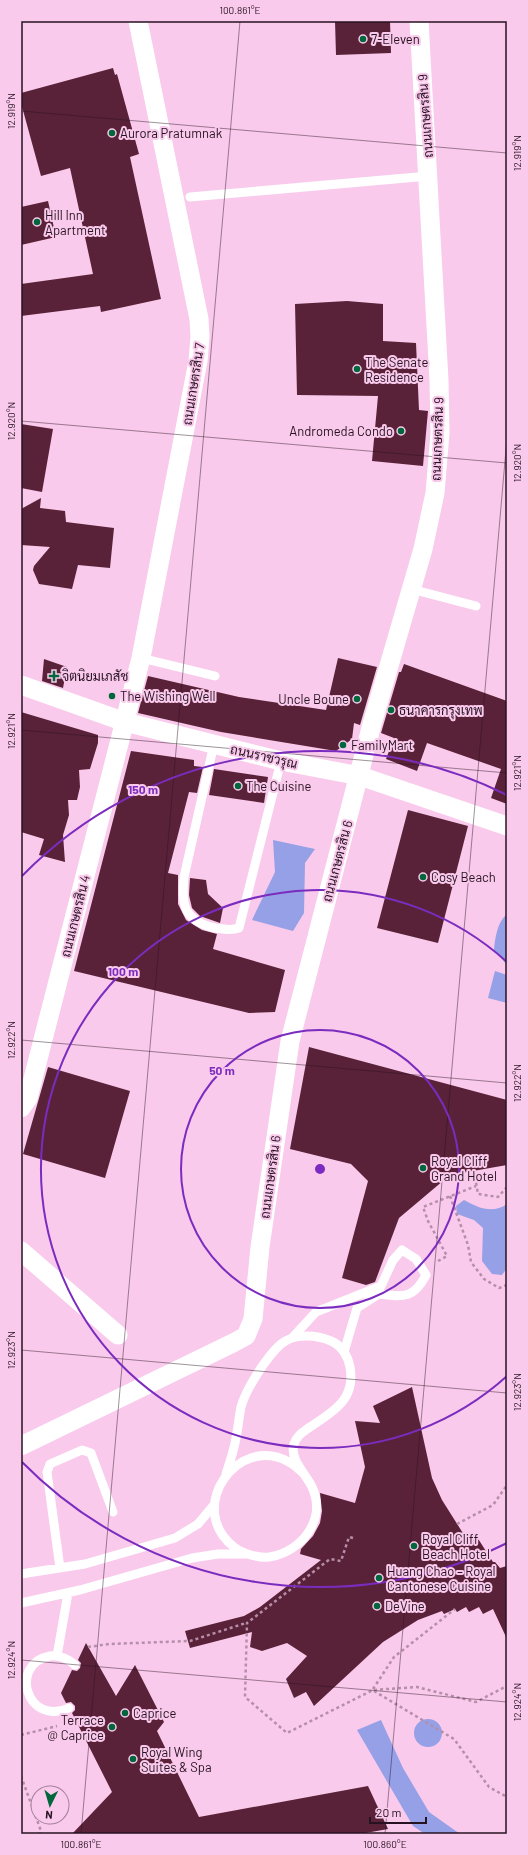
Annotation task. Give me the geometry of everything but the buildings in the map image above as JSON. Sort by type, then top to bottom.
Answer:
[{"type":"street","name":"ถนนเกษตรสิน 7","points":[[124,722],[141,658],[198,361],[200,337],[189,270],[138,21]]},
{"type":"street","name":"ถนนเกษตรสิน 9","points":[[360,776],[372,724],[423,549],[435,493],[440,432],[429,176],[419,21]]},
{"type":"street","name":"ถนนราชวรุณ","points":[[21,685],[124,722],[281,761],[360,776],[507,826]]},
{"type":"street","name":"ถนนเกษตรสิน 4","points":[[21,1108],[28,1098],[124,722]]},
{"type":"street","name":"ถนนเกษตรสิน 6","points":[[21,1446],[246,1336],[253,1319],[260,1247],[290,1042],[360,776]]},
{"type":"street","points":[[21,1251],[118,1335]]},
{"type":"lane","points":[[190,197],[429,176]]},
{"type":"lane","points":[[411,589],[476,606]]},
{"type":"lane","points":[[141,658],[215,676]]},
{"type":"lane","points":[[214,744],[184,877],[182,896],[184,906],[191,917],[201,925],[226,930],[239,928],[281,761]]},
{"type":"lane","points":[[292,1338],[320,1337],[332,1341],[344,1352],[349,1360],[352,1377],[349,1393],[341,1404],[329,1415],[297,1436],[293,1446],[294,1458],[312,1487],[316,1504],[314,1521],[306,1537],[295,1548],[280,1555],[264,1558],[248,1554],[234,1547],[223,1535],[216,1521],[214,1505],[217,1489],[226,1474],[236,1439],[242,1406],[256,1376],[282,1344],[292,1338],[316,1312],[380,1286],[393,1260],[402,1250],[416,1259],[426,1275],[419,1288],[403,1297],[379,1294],[357,1308],[344,1352]]},
{"type":"lane","points":[[60,1568],[47,1472],[50,1464],[82,1450],[91,1453],[113,1512]]},
{"type":"lane","points":[[226,1474],[239,1463],[256,1457],[273,1457],[289,1462],[303,1473]]},
{"type":"lane","points":[[21,1574],[85,1564],[175,1538],[198,1524],[214,1505]]},
{"type":"lane","points":[[21,1603],[68,1593],[192,1558],[218,1554],[248,1554]]},
{"type":"lane","points":[[57,1656],[68,1593]]},
{"type":"lane","points":[[69,1708],[54,1712],[45,1710],[38,1706],[31,1699],[27,1690],[26,1681],[34,1664],[43,1658],[57,1656],[70,1660],[75,1665]]},
{"type":"path","points":[[474,1171],[478,1194],[498,1197],[507,1187]]},
{"type":"path","points":[[438,1261],[447,1256],[428,1221],[423,1207],[476,1186]]},
{"type":"path","points":[[450,1196],[468,1245],[471,1262],[484,1279],[500,1288],[507,1285]]},
{"type":"path","points":[[457,1524],[493,1505],[507,1485]]},
{"type":"path","points":[[88,1647],[109,1644],[190,1641],[247,1623],[330,1559],[341,1561],[349,1537],[353,1538]]},
{"type":"path","points":[[373,1690],[394,1657],[455,1608]]},
{"type":"path","points":[[247,1623],[245,1697],[287,1733],[373,1690],[417,1687],[476,1702],[507,1686]]},
{"type":"path","points":[[373,1690],[454,1740],[489,1787],[507,1797]]},
{"type":"path","points":[[21,1735],[60,1726]]},
{"type":"path","points":[[21,1776],[41,1831],[40,1834]]},
{"type":"water","points":[[273,840],[315,849],[305,863],[304,913],[293,931],[252,920],[275,872]]},
{"type":"water","points":[[507,914],[507,965],[494,950],[499,926]]},
{"type":"water","points":[[495,971],[507,975],[507,1003],[488,998]]},
{"type":"water","points":[[464,1200],[486,1209],[496,1209],[507,1204],[507,1268],[502,1275],[492,1274],[482,1261],[483,1228],[474,1220],[457,1214],[456,1206]]},
{"type":"water","points":[[428,1719],[438,1723],[442,1733],[438,1743],[428,1747],[418,1743],[414,1733],[418,1723]]},
{"type":"water","points":[[381,1720],[403,1768],[429,1812],[460,1834],[425,1834],[413,1826],[357,1730]]},
{"type":"place","name":"7-Eleven","points":[[363,39]]},
{"type":"place","name":"Aurora Pratumnak","points":[[112,133]]},
{"type":"place","name":"Hill Inn Apartment","points":[[37,222]]},
{"type":"place","name":"The Senate Residence","points":[[357,369]]},
{"type":"place","name":"Andromeda Condo","points":[[401,431]]},
{"type":"place","name":"จิตนิยมเภสัช","points":[[54,676]]},
{"type":"place","name":"The Wishing Well","points":[[112,696]]},
{"type":"place","name":"Uncle Boune","points":[[357,699]]},
{"type":"place","name":"ธนาคารกรุงเทพ","points":[[391,710]]},
{"type":"place","name":"FamilyMart","points":[[343,745]]},
{"type":"place","name":"The Cuisine","points":[[238,786]]},
{"type":"place","name":"Cosy Beach","points":[[423,877]]},
{"type":"place","name":"Royal Cliff Grand Hotel","points":[[423,1168]]},
{"type":"place","name":"Royal Cliff Beach Hotel","points":[[414,1546]]},
{"type":"place","name":"Huang Chao – Royal Cantonese Cuisine","points":[[379,1578]]},
{"type":"place","name":"DeVine","points":[[377,1606]]},
{"type":"place","name":"Caprice","points":[[125,1713]]},
{"type":"place","name":"Terrace @ Caprice","points":[[112,1727]]},
{"type":"place","name":"Royal Wing Suites & Spa","points":[[133,1759]]}]
